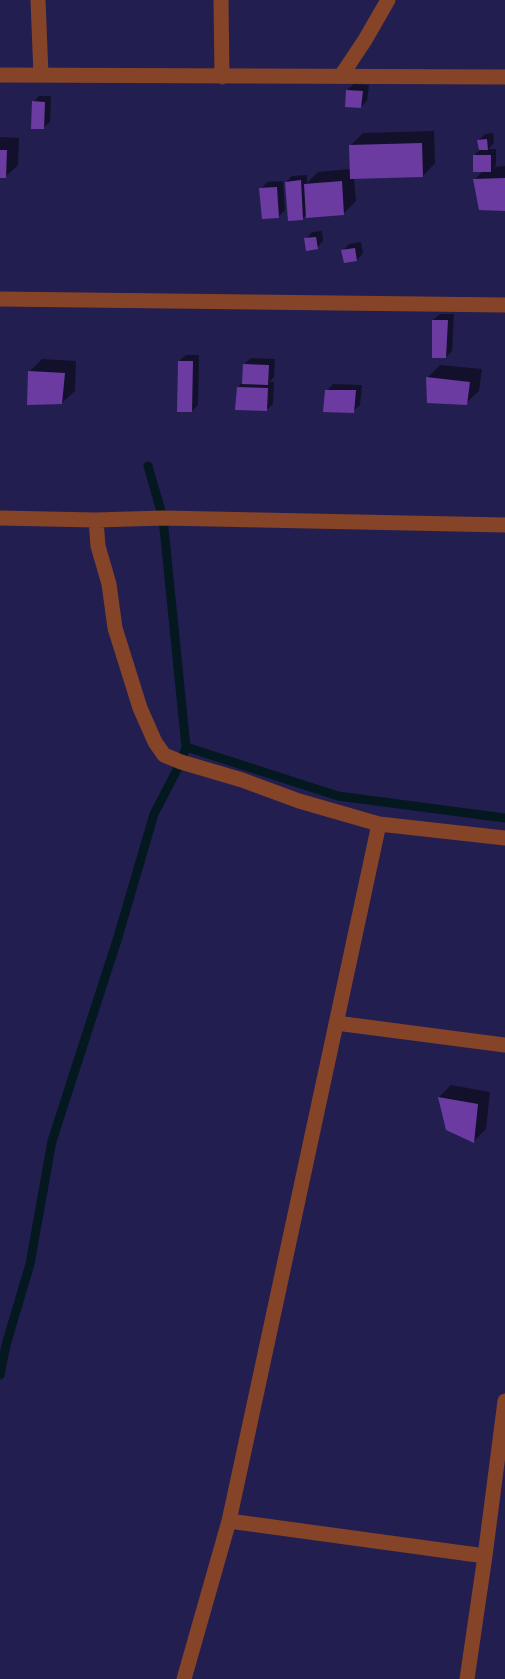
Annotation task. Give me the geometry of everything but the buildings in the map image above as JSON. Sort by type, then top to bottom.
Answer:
[{"type":"street","points":[[38,0],[41,75]]},
{"type":"street","points":[[221,0],[222,77]]},
{"type":"street","points":[[341,76],[388,0]]},
{"type":"street","points":[[0,75],[505,77]]},
{"type":"street","points":[[0,299],[505,305]]},
{"type":"street","points":[[0,518],[96,520],[163,518],[505,525]]},
{"type":"street","points":[[96,520],[98,546],[109,584],[115,628],[140,708],[155,742],[164,755],[299,801],[379,824],[505,838]]},
{"type":"street","points":[[184,1679],[228,1521],[379,824]]},
{"type":"street","points":[[336,1023],[505,1044]]},
{"type":"street","points":[[467,1679],[505,1401]]},
{"type":"street","points":[[228,1521],[485,1556]]},
{"type":"waterway","points":[[148,466],[163,518],[186,747],[338,796],[505,818]]},
{"type":"waterway","points":[[0,1375],[6,1345],[30,1264],[52,1141],[118,937],[154,814],[181,762],[186,747]]}]
